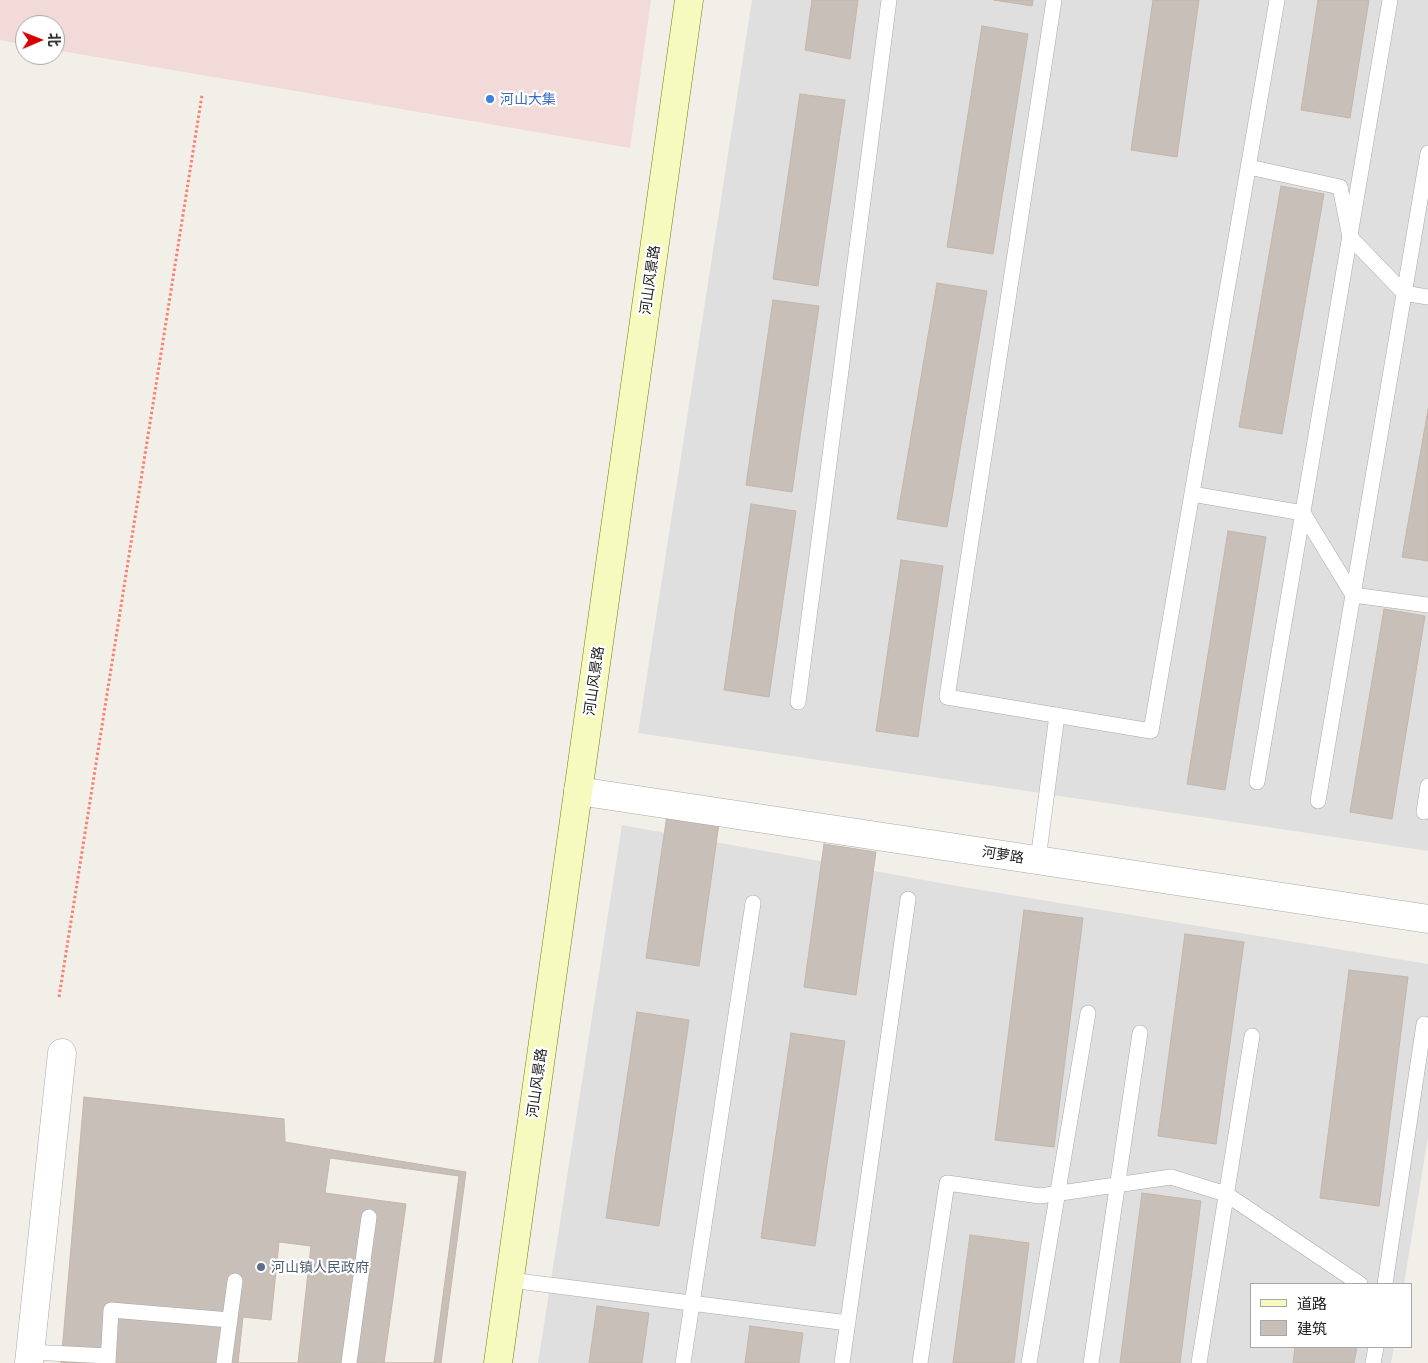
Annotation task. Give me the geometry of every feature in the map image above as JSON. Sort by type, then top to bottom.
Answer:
[{"type":"main road","name":"河山风景路","points":[[498,1363],[689,0]]},
{"type":"street","name":"河萝路","points":[[578,791],[1428,918]]},
{"type":"street","points":[[29,1357],[62,1053]]},
{"type":"lane","points":[[798,702],[889,0]]},
{"type":"lane","points":[[1054,0],[947,697],[1151,730],[1278,0]]},
{"type":"lane","points":[[1257,782],[1390,0]]},
{"type":"lane","points":[[1318,801],[1428,153]]},
{"type":"lane","points":[[1248,167],[1340,187],[1350,238],[1404,293],[1428,297]]},
{"type":"lane","points":[[1192,494],[1303,513],[1353,595]]},
{"type":"lane","points":[[1353,595],[1428,605]]},
{"type":"lane","points":[[1038,860],[1057,715]]},
{"type":"lane","points":[[1424,812],[1428,786]]},
{"type":"lane","points":[[842,1363],[908,899]]},
{"type":"lane","points":[[683,1363],[753,903]]},
{"type":"lane","points":[[1029,1363],[1088,1013]]},
{"type":"lane","points":[[1385,1283],[1424,1024]]},
{"type":"lane","points":[[1091,1363],[1140,1033]]},
{"type":"lane","points":[[1199,1363],[1252,1036]]},
{"type":"lane","points":[[920,1363],[947,1183],[1040,1196],[1171,1177],[1226,1194],[1359,1283]]},
{"type":"lane","points":[[349,1363],[369,1217]]},
{"type":"lane","points":[[510,1280],[848,1323]]},
{"type":"lane","points":[[224,1363],[235,1281]]},
{"type":"lane","points":[[29,1357],[108,1359],[111,1310],[230,1320]]},
{"type":"lane","points":[[1374,1363],[1376,1348]]},
{"type":"path","points":[[59,997],[202,95]]},
{"type":"shaded area","name":"河山大集","points":[[0,0],[651,0],[630,148],[65,52],[65,15],[15,15],[15,43],[0,40]]},
{"type":"shaded area","points":[[752,0],[1428,0],[1428,851],[638,733]]},
{"type":"shaded area","points":[[622,825],[957,886],[1428,964],[1428,1137],[1404,1283],[1250,1283],[1250,1348],[1394,1348],[1391,1363],[538,1363]]},
{"type":"building","points":[[812,0],[858,0],[850,59],[805,50]]},
{"type":"building","points":[[994,0],[1033,0],[1032,6]]},
{"type":"building","points":[[1153,0],[1199,0],[1177,157],[1131,150]]},
{"type":"building","points":[[1318,0],[1369,0],[1350,118],[1301,110]]},
{"type":"building","points":[[982,26],[1028,34],[993,254],[947,247]]},
{"type":"building","points":[[800,94],[845,100],[818,286],[773,279]]},
{"type":"building","points":[[1281,186],[1324,194],[1282,434],[1239,427]]},
{"type":"building","points":[[937,283],[987,291],[947,527],[897,519]]},
{"type":"building","points":[[773,300],[819,306],[792,492],[746,485]]},
{"type":"building","points":[[1428,410],[1428,561],[1402,557]]},
{"type":"building","points":[[751,504],[796,511],[769,697],[724,690]]},
{"type":"building","points":[[1228,531],[1266,537],[1225,790],[1187,784]]},
{"type":"building","points":[[901,560],[943,566],[918,737],[876,731]]},
{"type":"building","points":[[1384,609],[1425,616],[1392,819],[1350,812]]},
{"type":"building","points":[[667,815],[719,823],[699,966],[646,958]]},
{"type":"building","points":[[824,844],[876,852],[856,995],[804,987]]},
{"type":"building","points":[[1024,910],[1083,918],[1054,1147],[995,1140]]},
{"type":"building","points":[[1185,934],[1244,942],[1216,1144],[1158,1136]]},
{"type":"building","points":[[1349,970],[1408,977],[1379,1206],[1320,1198]]},
{"type":"building","points":[[637,1012],[689,1020],[659,1226],[606,1218]]},
{"type":"building","points":[[791,1033],[845,1041],[815,1246],[761,1238]]},
{"type":"building","name":"河山镇人民政府","points":[[84,1097],[284,1119],[285,1142],[466,1172],[441,1363],[61,1363]]},
{"type":"building","points":[[330,1158],[459,1176],[434,1363],[384,1363],[406,1204],[325,1193]]},
{"type":"building","points":[[1142,1193],[1201,1201],[1180,1363],[1120,1363]]},
{"type":"building","points":[[970,1235],[1029,1243],[1014,1363],[953,1363]]},
{"type":"building","points":[[279,1242],[311,1246],[298,1363],[238,1363],[243,1317],[271,1320]]},
{"type":"building","points":[[597,1306],[649,1313],[642,1363],[589,1363]]},
{"type":"building","points":[[750,1326],[803,1333],[799,1363],[745,1363]]},
{"type":"building","points":[[1295,1348],[1357,1348],[1354,1363],[1293,1363]]},
{"type":"place","name":"河山大集","points":[[490,99]]},
{"type":"place","name":"河山镇人民政府","points":[[261,1267]]}]
